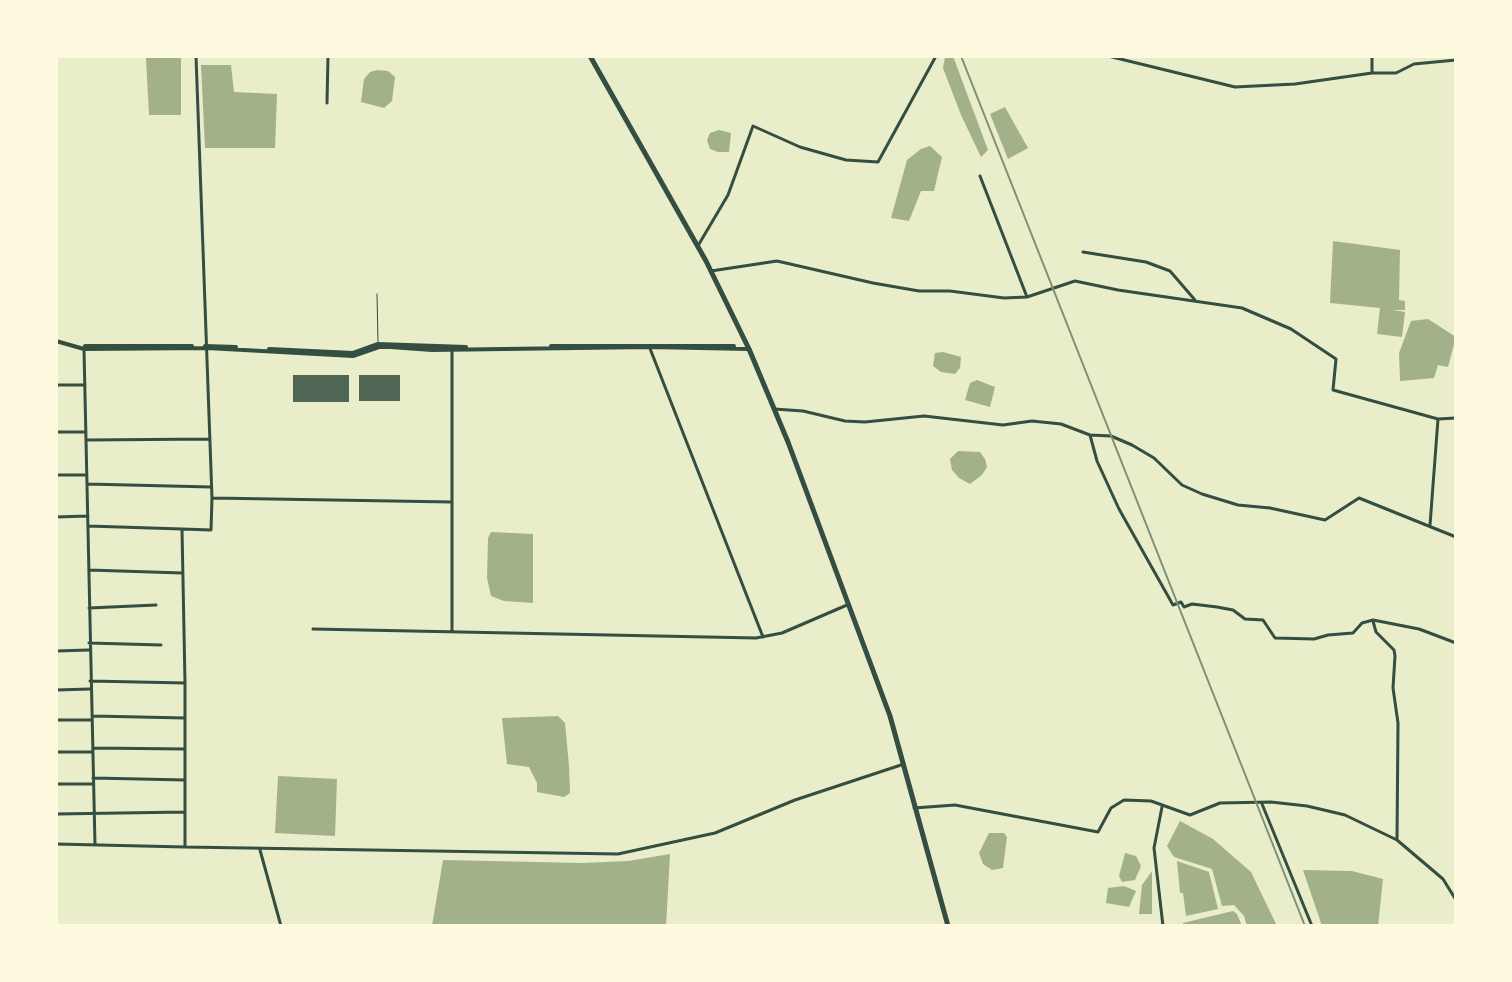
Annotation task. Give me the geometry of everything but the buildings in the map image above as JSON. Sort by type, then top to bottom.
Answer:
[{"type":"highway","points":[[590,56],[698,246],[774,409],[890,716],[901,765],[948,926]]},
{"type":"street","points":[[88,526],[211,530],[196,56]]},
{"type":"street","points":[[327,103],[328,56]]},
{"type":"street","points":[[698,246],[728,195],[753,126],[800,147],[846,160],[878,162],[936,56]]},
{"type":"street","points":[[1108,56],[1235,87],[1396,73],[1414,64],[1456,60]]},
{"type":"street","points":[[1372,56],[1372,73]]},
{"type":"street","points":[[980,176],[1027,297]]},
{"type":"street","points":[[1083,252],[1146,262],[1170,271],[1195,300]]},
{"type":"street","points":[[711,271],[777,261],[919,291],[950,291],[1004,298],[1027,297],[1075,281],[1242,308],[1291,329],[1336,359],[1333,390],[1438,419],[1456,418]]},
{"type":"street","points":[[56,339],[84,348],[207,347],[353,353],[378,344],[452,349]]},
{"type":"street","points":[[649,346],[763,637]]},
{"type":"street","points":[[207,347],[353,356],[379,347],[748,348]]},
{"type":"street","points":[[84,348],[95,845]]},
{"type":"street","points":[[452,349],[452,632]]},
{"type":"street","points":[[56,385],[85,385]]},
{"type":"street","points":[[774,409],[803,411],[845,421],[924,416],[1003,425],[1032,421],[1061,424],[1090,435],[1111,436],[1132,445],[1154,458],[1182,485],[1238,505],[1270,508],[1325,520],[1359,498],[1456,537]]},
{"type":"street","points":[[1430,525],[1438,419]]},
{"type":"street","points":[[56,432],[86,432]]},
{"type":"street","points":[[1090,435],[1097,461],[1119,509],[1173,605],[1181,602],[1184,607],[1192,604],[1233,610],[1245,619],[1263,620],[1275,638],[1314,639],[1353,633],[1362,623],[1373,620],[1419,629],[1456,643]]},
{"type":"street","points":[[87,440],[210,439]]},
{"type":"street","points":[[56,475],[87,475]]},
{"type":"street","points":[[87,484],[211,487]]},
{"type":"street","points":[[212,498],[452,502]]},
{"type":"street","points":[[56,517],[88,516]]},
{"type":"street","points":[[182,529],[185,847]]},
{"type":"street","points":[[88,570],[182,573]]},
{"type":"street","points":[[89,608],[156,605]]},
{"type":"street","points":[[313,629],[709,639],[763,637],[782,633],[849,605]]},
{"type":"street","points":[[1373,620],[1376,632],[1394,650],[1395,656],[1397,840]]},
{"type":"street","points":[[89,643],[161,645]]},
{"type":"street","points":[[56,651],[89,650]]},
{"type":"street","points":[[90,681],[185,683]]},
{"type":"street","points":[[56,690],[90,689]]},
{"type":"street","points":[[56,720],[185,718]]},
{"type":"street","points":[[56,752],[185,749]]},
{"type":"street","points":[[56,844],[618,854],[715,833],[795,800],[901,765]]},
{"type":"street","points":[[92,778],[185,780]]},
{"type":"street","points":[[56,784],[92,784]]},
{"type":"street","points":[[914,808],[955,805],[1098,832],[1111,808],[1124,800],[1151,801],[1190,815],[1220,803],[1307,806],[1345,815],[1397,840],[1443,879],[1456,900]]},
{"type":"street","points":[[1262,803],[1312,926]]},
{"type":"street","points":[[1162,807],[1154,848],[1163,926]]},
{"type":"street","points":[[56,814],[185,812]]},
{"type":"street","points":[[260,850],[281,926]]},
{"type":"lane","points":[[377,294],[378,344]]},
{"type":"shaded area","points":[[953,56],[988,150],[981,157],[943,68],[945,57]]},
{"type":"shaded area","points":[[146,58],[181,58],[181,115],[149,115]]},
{"type":"shaded area","points":[[201,65],[231,65],[234,92],[277,94],[275,148],[205,148]]},
{"type":"shaded area","points":[[377,70],[388,71],[395,77],[392,101],[384,108],[361,102],[364,79]]},
{"type":"shaded area","points":[[1005,107],[1028,148],[1008,159],[990,114]]},
{"type":"shaded area","points":[[719,130],[731,133],[729,152],[710,149],[707,140],[710,133]]},
{"type":"shaded area","points":[[930,146],[942,157],[934,191],[921,191],[909,221],[891,218],[907,160]]},
{"type":"shaded area","points":[[1333,241],[1400,250],[1399,300],[1405,301],[1405,310],[1393,310],[1405,312],[1402,337],[1377,334],[1380,308],[1330,303]]},
{"type":"shaded area","points":[[1428,319],[1456,337],[1448,367],[1438,365],[1434,378],[1400,381],[1399,353],[1411,321]]},
{"type":"shaded area","points":[[935,353],[961,357],[960,368],[955,374],[941,372],[933,366]]},
{"type":"shaded area","points":[[977,380],[995,387],[990,407],[965,400],[970,383]]},
{"type":"shaded area","points":[[958,451],[980,452],[985,459],[987,467],[970,484],[952,470],[950,459]]},
{"type":"shaded area","points":[[491,532],[533,534],[533,603],[504,601],[491,596],[487,578],[488,538]]},
{"type":"shaded area","points":[[558,716],[565,723],[569,766],[570,793],[564,797],[537,792],[537,783],[529,767],[507,764],[502,718]]},
{"type":"shaded area","points":[[278,776],[337,779],[335,836],[275,833]]},
{"type":"shaded area","points":[[1180,821],[1213,839],[1251,872],[1277,926],[1247,926],[1244,916],[1234,905],[1222,906],[1212,869],[1174,857],[1167,846]]},
{"type":"shaded area","points":[[989,833],[1004,833],[1007,837],[1003,868],[992,870],[983,864],[979,853]]},
{"type":"shaded area","points":[[1125,853],[1136,856],[1141,866],[1135,880],[1122,882],[1119,876]]},
{"type":"shaded area","points":[[670,854],[666,926],[432,926],[443,860],[582,863],[628,861]]},
{"type":"shaded area","points":[[1177,861],[1209,872],[1218,909],[1186,916]]},
{"type":"shaded area","points":[[1303,870],[1352,871],[1383,879],[1378,926],[1322,926]]},
{"type":"shaded area","points":[[1152,871],[1152,914],[1139,914],[1142,885]]},
{"type":"shaded area","points":[[1124,886],[1136,891],[1129,907],[1106,903],[1108,888]]},
{"type":"shaded area","points":[[1233,911],[1242,926],[1183,926],[1183,923]]},
{"type":"railway","points":[[961,56],[1305,926]]}]
